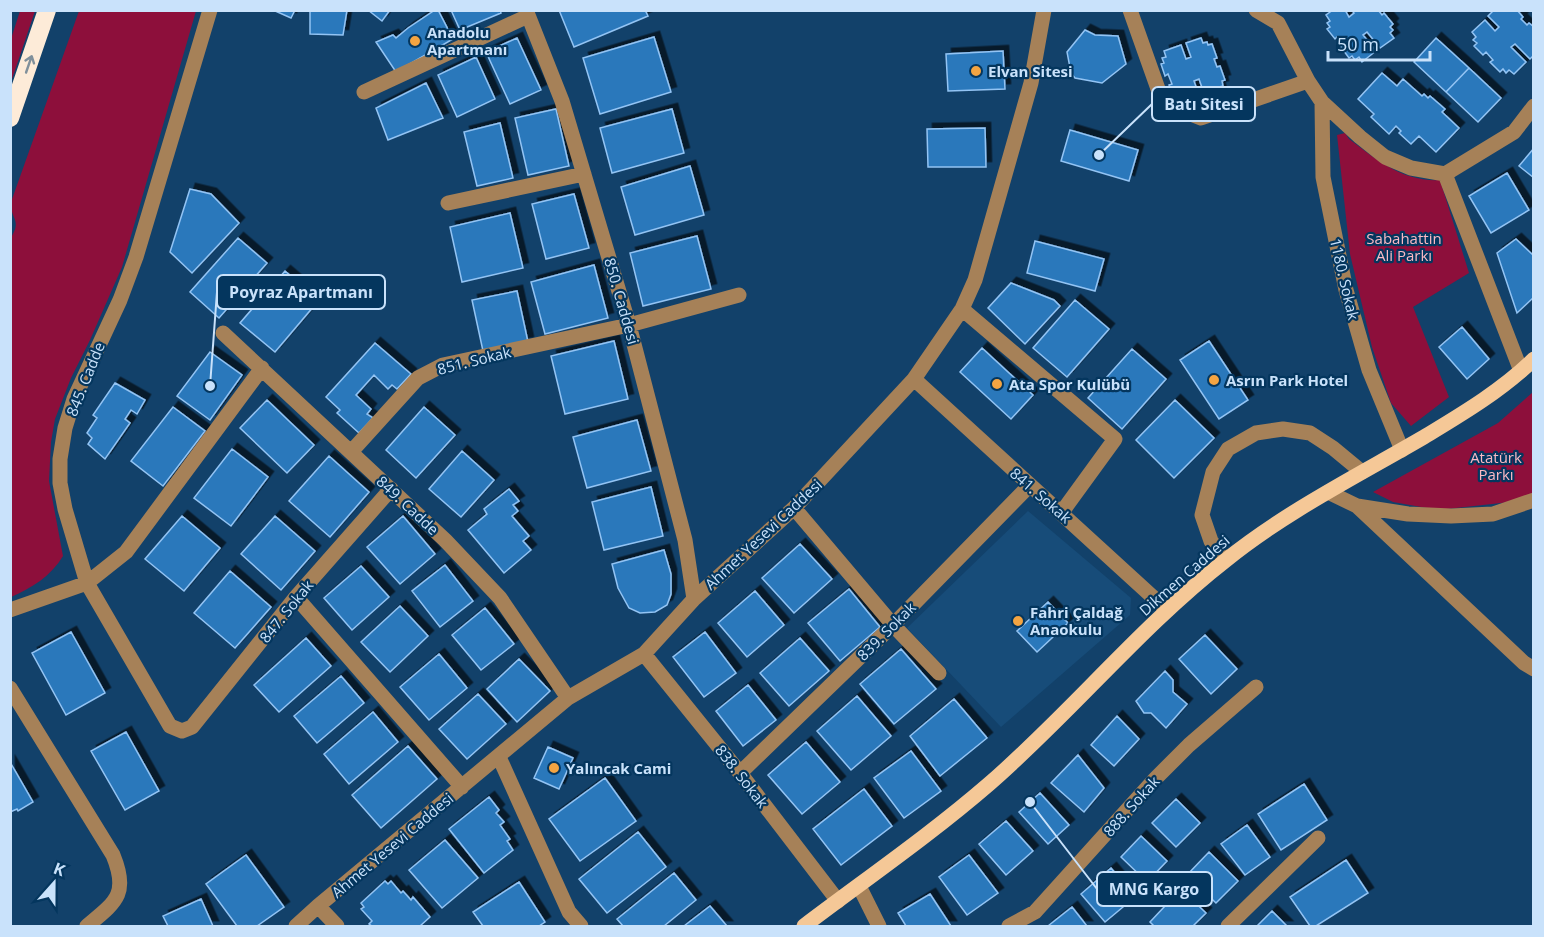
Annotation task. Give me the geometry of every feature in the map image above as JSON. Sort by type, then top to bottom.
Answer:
[{"type":"highway","points":[[10,118],[47,10]]},
{"type":"main road","name":"Dikmen Caddesi","points":[[804,927],[860,886],[989,783],[1167,610],[1225,560],[1283,518],[1459,416],[1521,371],[1533,359]]},
{"type":"street","name":"845. Cadde","points":[[182,731],[175,730],[166,722],[87,583],[65,509],[60,483],[60,459],[65,428],[74,399],[120,300],[136,257],[210,10]]},
{"type":"street","name":"Ahmet Yesevi Caddesi","points":[[296,927],[318,906],[568,698],[644,654],[694,599],[794,508],[914,379],[962,309],[975,280],[1031,83],[1044,10]]},
{"type":"street","points":[[1130,10],[1163,103],[1172,107],[1201,118],[1308,81]]},
{"type":"street","points":[[1256,10],[1278,23],[1308,81],[1322,102],[1385,157],[1411,168],[1445,174],[1514,132],[1533,106]]},
{"type":"street","points":[[364,92],[527,13]]},
{"type":"street","name":"850. Caddesi","points":[[527,13],[562,101],[629,325],[685,540],[694,599]]},
{"type":"street","name":"1180. Sokak","points":[[1322,102],[1323,177],[1346,290],[1369,370],[1402,450]]},
{"type":"street","points":[[448,203],[584,174]]},
{"type":"street","points":[[1445,174],[1521,371]]},
{"type":"street","name":"851. Sokak","points":[[351,452],[418,378],[443,365],[629,325],[739,296]]},
{"type":"street","points":[[962,309],[1115,439],[1062,512]]},
{"type":"street","name":"849. Cadde","points":[[223,333],[391,489],[500,598],[568,698]]},
{"type":"street","points":[[10,610],[87,583],[126,552],[262,368]]},
{"type":"street","name":"841. Sokak","points":[[914,379],[1167,610]]},
{"type":"street","points":[[1225,560],[1211,541],[1202,515],[1213,472],[1228,449],[1256,433],[1283,429],[1310,434],[1333,448],[1362,472]]},
{"type":"street","name":"839. Sokak","points":[[740,773],[893,625],[1029,486]]},
{"type":"street","name":"847. Sokak","points":[[182,731],[192,727],[296,597],[391,489]]},
{"type":"street","points":[[1328,492],[1357,506],[1408,514],[1451,516],[1493,514],[1533,500]]},
{"type":"street","points":[[1357,506],[1533,669]]},
{"type":"street","points":[[794,508],[893,625],[939,673]]},
{"type":"street","points":[[296,597],[462,787]]},
{"type":"street","name":"838. Sokak","points":[[644,654],[740,773],[838,901]]},
{"type":"street","name":"888. Sokak","points":[[1009,927],[1035,912],[1155,779],[1189,745],[1256,687]]},
{"type":"street","points":[[10,688],[113,855],[122,881],[118,894],[110,907],[87,927]]},
{"type":"street","points":[[499,757],[569,912],[581,927]]},
{"type":"street","points":[[1228,927],[1318,838]]},
{"type":"street","points":[[860,886],[879,927]]},
{"type":"street","points":[[318,906],[337,927]]},
{"type":"shaded area","name":"Fahri Çaldağ Anaokulu","points":[[1028,511],[1131,598],[1130,615],[1001,727],[907,628]]},
{"type":"green space","points":[[20,11],[35,11],[11,82],[11,39]]},
{"type":"green space","points":[[79,11],[196,11],[122,267],[71,378],[55,419],[49,481],[63,556],[53,570],[40,581],[11,597],[10,239],[16,223],[11,202]]},
{"type":"green space","name":"Sabahattin Ali Parkı","points":[[1345,133],[1349,139],[1370,155],[1391,168],[1414,177],[1440,180],[1469,273],[1413,307],[1449,397],[1411,426],[1391,403],[1372,347],[1350,254],[1337,135]]},
{"type":"green space","name":"Atatürk Parkı","points":[[1533,392],[1533,494],[1510,502],[1438,510],[1393,502],[1373,492],[1498,423]]},
{"type":"building","points":[[273,10],[295,10],[291,18]]},
{"type":"building","points":[[310,10],[347,10],[343,35],[310,34]]},
{"type":"building","points":[[368,10],[390,10],[382,21]]},
{"type":"building","name":"Anadolu Apartmanı","points":[[438,10],[453,39],[396,72],[376,42],[393,35],[396,38]]},
{"type":"building","points":[[451,10],[500,10],[501,13],[460,30]]},
{"type":"building","points":[[559,10],[645,10],[648,16],[574,47]]},
{"type":"building","points":[[1333,10],[1345,10],[1349,17],[1354,13],[1352,10],[1378,10],[1382,15],[1384,13],[1393,24],[1390,27],[1393,30],[1390,33],[1394,38],[1380,48],[1367,32],[1363,35],[1376,51],[1362,62],[1359,57],[1355,60],[1352,56],[1349,58],[1337,37],[1335,39],[1327,29],[1330,27],[1327,23],[1330,21],[1326,15]]},
{"type":"building","points":[[1494,10],[1517,10],[1527,25],[1529,23],[1534,27],[1534,55],[1530,59],[1515,44],[1511,47],[1526,62],[1514,74],[1509,70],[1506,73],[1503,69],[1500,72],[1490,62],[1493,60],[1486,52],[1483,55],[1474,46],[1477,43],[1473,40],[1476,37],[1472,32],[1485,20],[1495,31],[1499,27],[1488,16]]},
{"type":"building","points":[[1085,30],[1095,35],[1118,36],[1126,64],[1102,83],[1075,78],[1071,73],[1067,52]]},
{"type":"building","points":[[654,37],[671,92],[600,114],[583,58]]},
{"type":"building","points":[[517,38],[541,90],[510,104],[486,52]]},
{"type":"building","points":[[1201,38],[1203,43],[1212,44],[1217,58],[1214,59],[1217,67],[1220,66],[1225,80],[1222,81],[1223,86],[1219,87],[1221,93],[1206,99],[1199,79],[1194,81],[1201,101],[1184,106],[1183,100],[1178,102],[1177,97],[1173,98],[1169,85],[1172,84],[1168,74],[1165,76],[1161,64],[1164,63],[1162,58],[1166,57],[1164,51],[1181,45],[1186,59],[1191,57],[1186,43]]},
{"type":"building","points":[[1436,38],[1469,68],[1446,92],[1414,62]]},
{"type":"building","name":"Elvan Sitesi","points":[[1003,51],[1005,89],[948,91],[946,54]]},
{"type":"building","points":[[476,57],[495,99],[457,117],[438,75]]},
{"type":"building","points":[[1469,68],[1501,98],[1478,122],[1446,92]]},
{"type":"building","points":[[1382,73],[1397,86],[1403,79],[1422,96],[1424,94],[1428,98],[1430,96],[1445,109],[1442,112],[1459,128],[1436,152],[1419,136],[1411,144],[1399,133],[1401,131],[1396,126],[1389,134],[1371,117],[1374,114],[1358,99]]},
{"type":"building","points":[[426,83],[443,118],[388,140],[376,108]]},
{"type":"building","points":[[556,109],[569,166],[528,175],[515,118]]},
{"type":"building","points":[[672,109],[684,153],[612,173],[600,128]]},
{"type":"building","points":[[500,123],[513,178],[477,186],[464,132]]},
{"type":"building","points":[[985,128],[986,167],[928,167],[927,129]]},
{"type":"building","points":[[1070,130],[1138,150],[1129,181],[1061,161]]},
{"type":"building","points":[[1534,148],[1534,178],[1519,166]]},
{"type":"building","points":[[690,166],[704,215],[635,235],[621,187]]},
{"type":"building","points":[[1507,173],[1529,210],[1491,233],[1469,196]]},
{"type":"building","points":[[190,189],[211,194],[239,223],[192,273],[170,252]]},
{"type":"building","points":[[574,194],[589,248],[546,259],[532,204]]},
{"type":"building","points":[[510,213],[523,268],[462,282],[450,227]]},
{"type":"building","points":[[697,236],[711,289],[643,306],[630,253]]},
{"type":"building","points":[[238,238],[267,263],[219,318],[190,292]]},
{"type":"building","points":[[1516,239],[1534,256],[1534,297],[1517,313],[1497,253]]},
{"type":"building","points":[[1035,241],[1104,259],[1095,291],[1027,273]]},
{"type":"building","points":[[594,265],[608,318],[545,334],[531,282]]},
{"type":"building","points":[[285,271],[319,300],[275,352],[240,323]]},
{"type":"building","points":[[1011,283],[1054,300],[1060,306],[1025,344],[988,308]]},
{"type":"building","points":[[517,291],[528,342],[483,351],[472,300]]},
{"type":"building","points":[[1075,300],[1109,329],[1067,377],[1033,348]]},
{"type":"building","points":[[1462,327],[1489,359],[1467,379],[1439,347]]},
{"type":"building","points":[[614,341],[628,399],[565,414],[551,356]]},
{"type":"building","name":"Asrın Park Hotel","points":[[1209,341],[1248,400],[1219,419],[1180,360]]},
{"type":"building","points":[[375,343],[411,374],[397,389],[392,385],[388,389],[374,375],[356,395],[371,409],[367,414],[373,418],[359,433],[337,413],[340,410],[326,397]]},
{"type":"building","name":"Ata Spor Kulübü","points":[[982,348],[1033,395],[1011,419],[960,372]]},
{"type":"building","points":[[1132,349],[1166,379],[1122,429],[1088,398]]},
{"type":"building","points":[[210,352],[242,375],[210,420],[177,396]]},
{"type":"building","points":[[115,383],[145,400],[137,414],[131,410],[125,419],[130,423],[105,459],[88,444],[92,438],[87,433],[97,418],[93,415]]},
{"type":"building","points":[[267,400],[314,445],[287,473],[240,428]]},
{"type":"building","points":[[1175,400],[1214,438],[1174,478],[1136,440]]},
{"type":"building","points":[[173,407],[205,431],[163,486],[131,461]]},
{"type":"building","points":[[424,407],[455,435],[416,478],[386,450]]},
{"type":"building","points":[[637,420],[651,471],[587,488],[573,437]]},
{"type":"building","points":[[232,449],[268,477],[231,526],[194,498]]},
{"type":"building","points":[[462,451],[494,480],[461,517],[429,489]]},
{"type":"building","points":[[329,456],[369,492],[330,537],[289,501]]},
{"type":"building","points":[[651,487],[663,536],[604,550],[592,502]]},
{"type":"building","points":[[509,489],[519,501],[513,505],[518,511],[512,516],[529,536],[523,541],[531,550],[504,573],[468,530],[487,514],[484,509]]},
{"type":"building","points":[[182,516],[220,548],[184,591],[145,559]]},
{"type":"building","points":[[275,516],[315,551],[281,590],[241,554]]},
{"type":"building","points":[[403,516],[435,554],[400,584],[367,547]]},
{"type":"building","points":[[800,544],[832,579],[794,613],[762,578]]},
{"type":"building","points":[[664,550],[671,574],[671,594],[667,605],[655,612],[640,613],[629,608],[618,588],[612,564]]},
{"type":"building","points":[[445,565],[473,601],[440,627],[412,591]]},
{"type":"building","points":[[361,566],[389,597],[352,630],[324,598]]},
{"type":"building","points":[[230,571],[271,607],[235,648],[194,613]]},
{"type":"building","points":[[849,589],[880,627],[840,661],[808,623]]},
{"type":"building","points":[[755,591],[784,625],[747,657],[718,623]]},
{"type":"building","name":"Fahri Çaldağ Anaokulu","points":[[1048,602],[1068,623],[1037,652],[1017,631]]},
{"type":"building","points":[[400,606],[428,636],[390,672],[361,642]]},
{"type":"building","points":[[485,608],[514,644],[481,670],[452,635]]},
{"type":"building","points":[[71,632],[105,693],[66,715],[32,653]]},
{"type":"building","points":[[705,632],[736,673],[704,697],[673,657]]},
{"type":"building","points":[[1205,635],[1237,669],[1211,694],[1179,659]]},
{"type":"building","points":[[306,638],[331,666],[279,712],[254,685]]},
{"type":"building","points":[[800,638],[829,671],[789,706],[760,673]]},
{"type":"building","points":[[901,649],[936,689],[894,724],[860,684]]},
{"type":"building","points":[[439,654],[467,688],[429,720],[400,687]]},
{"type":"building","points":[[519,659],[550,691],[517,722],[487,689]]},
{"type":"building","points":[[1165,671],[1173,680],[1173,692],[1187,704],[1166,728],[1151,713],[1144,713],[1136,701]]},
{"type":"building","points":[[341,676],[364,703],[317,743],[294,716]]},
{"type":"building","points":[[748,685],[776,720],[743,746],[716,711]]},
{"type":"building","points":[[478,694],[506,724],[467,759],[439,729]]},
{"type":"building","points":[[857,696],[891,736],[851,770],[817,731]]},
{"type":"building","points":[[954,699],[987,738],[940,776],[910,736]]},
{"type":"building","points":[[373,712],[398,742],[349,784],[324,754]]},
{"type":"building","points":[[1117,716],[1139,739],[1114,766],[1091,745]]},
{"type":"building","points":[[126,732],[159,791],[125,810],[91,751]]},
{"type":"building","points":[[806,742],[840,782],[802,814],[768,775]]},
{"type":"building","points":[[408,746],[437,779],[381,828],[352,795]]},
{"type":"building","name":"Yalıncak Cami","points":[[548,747],[573,758],[559,789],[534,778]]},
{"type":"building","points":[[911,751],[941,791],[904,818],[874,778]]},
{"type":"building","points":[[1078,755],[1104,788],[1084,812],[1051,783]]},
{"type":"building","points":[[10,762],[33,802],[18,811],[17,809],[10,812]]},
{"type":"building","points":[[605,778],[636,821],[580,861],[549,819]]},
{"type":"building","points":[[1304,784],[1327,820],[1281,850],[1258,814]]},
{"type":"building","points":[[864,789],[892,826],[841,865],[813,829]]},
{"type":"building","points":[[1040,793],[1069,825],[1048,844],[1019,812]]},
{"type":"building","points":[[489,797],[499,810],[496,813],[504,822],[500,825],[510,839],[507,841],[513,850],[484,873],[449,829]]},
{"type":"building","points":[[1176,799],[1200,823],[1176,847],[1152,823]]},
{"type":"building","points":[[1006,821],[1033,851],[1006,875],[979,844]]},
{"type":"building","points":[[1247,825],[1270,857],[1245,875],[1221,844]]},
{"type":"building","points":[[638,832],[666,867],[607,913],[579,879]]},
{"type":"building","points":[[1141,836],[1167,861],[1147,882],[1121,857]]},
{"type":"building","points":[[445,840],[478,878],[442,908],[409,870]]},
{"type":"building","points":[[1209,852],[1238,881],[1216,903],[1187,875]]},
{"type":"building","points":[[246,855],[284,907],[257,926],[237,926],[206,884]]},
{"type":"building","points":[[969,855],[998,893],[967,915],[939,877]]},
{"type":"building","points":[[1346,860],[1368,893],[1316,926],[1310,926],[1290,897]]},
{"type":"building","points":[[1111,868],[1135,897],[1105,922],[1081,894]]},
{"type":"building","points":[[674,873],[696,900],[664,926],[623,926],[617,919]]},
{"type":"building","points":[[385,881],[388,884],[391,881],[401,893],[403,891],[411,900],[413,897],[430,917],[420,926],[372,926],[369,924],[372,921],[361,909],[364,907],[361,903]]},
{"type":"building","points":[[519,882],[545,922],[539,926],[483,926],[473,912]]},
{"type":"building","points":[[1181,889],[1206,913],[1193,926],[1154,926],[1150,922]]},
{"type":"building","points":[[930,894],[951,926],[906,926],[898,913]]},
{"type":"building","points":[[201,899],[213,926],[168,926],[163,916]]},
{"type":"building","points":[[710,906],[727,926],[684,926]]},
{"type":"building","points":[[1072,907],[1087,926],[1048,926]]},
{"type":"building","points":[[1272,911],[1287,926],[1257,926]]},
{"type":"place","name":"Anadolu Apartmanı","points":[[415,41]]},
{"type":"place","name":"Elvan Sitesi","points":[[976,71]]},
{"type":"place","name":"Batı Sitesi","points":[[1099,155]]},
{"type":"place","name":"Asrın Park Hotel","points":[[1214,380]]},
{"type":"place","name":"Ata Spor Kulübü","points":[[997,384]]},
{"type":"place","name":"Poyraz Apartmanı","points":[[210,386]]},
{"type":"place","name":"Fahri Çaldağ Anaokulu","points":[[1018,621]]},
{"type":"place","name":"Yalıncak Cami","points":[[554,768]]},
{"type":"place","name":"MNG Kargo","points":[[1030,802]]}]
